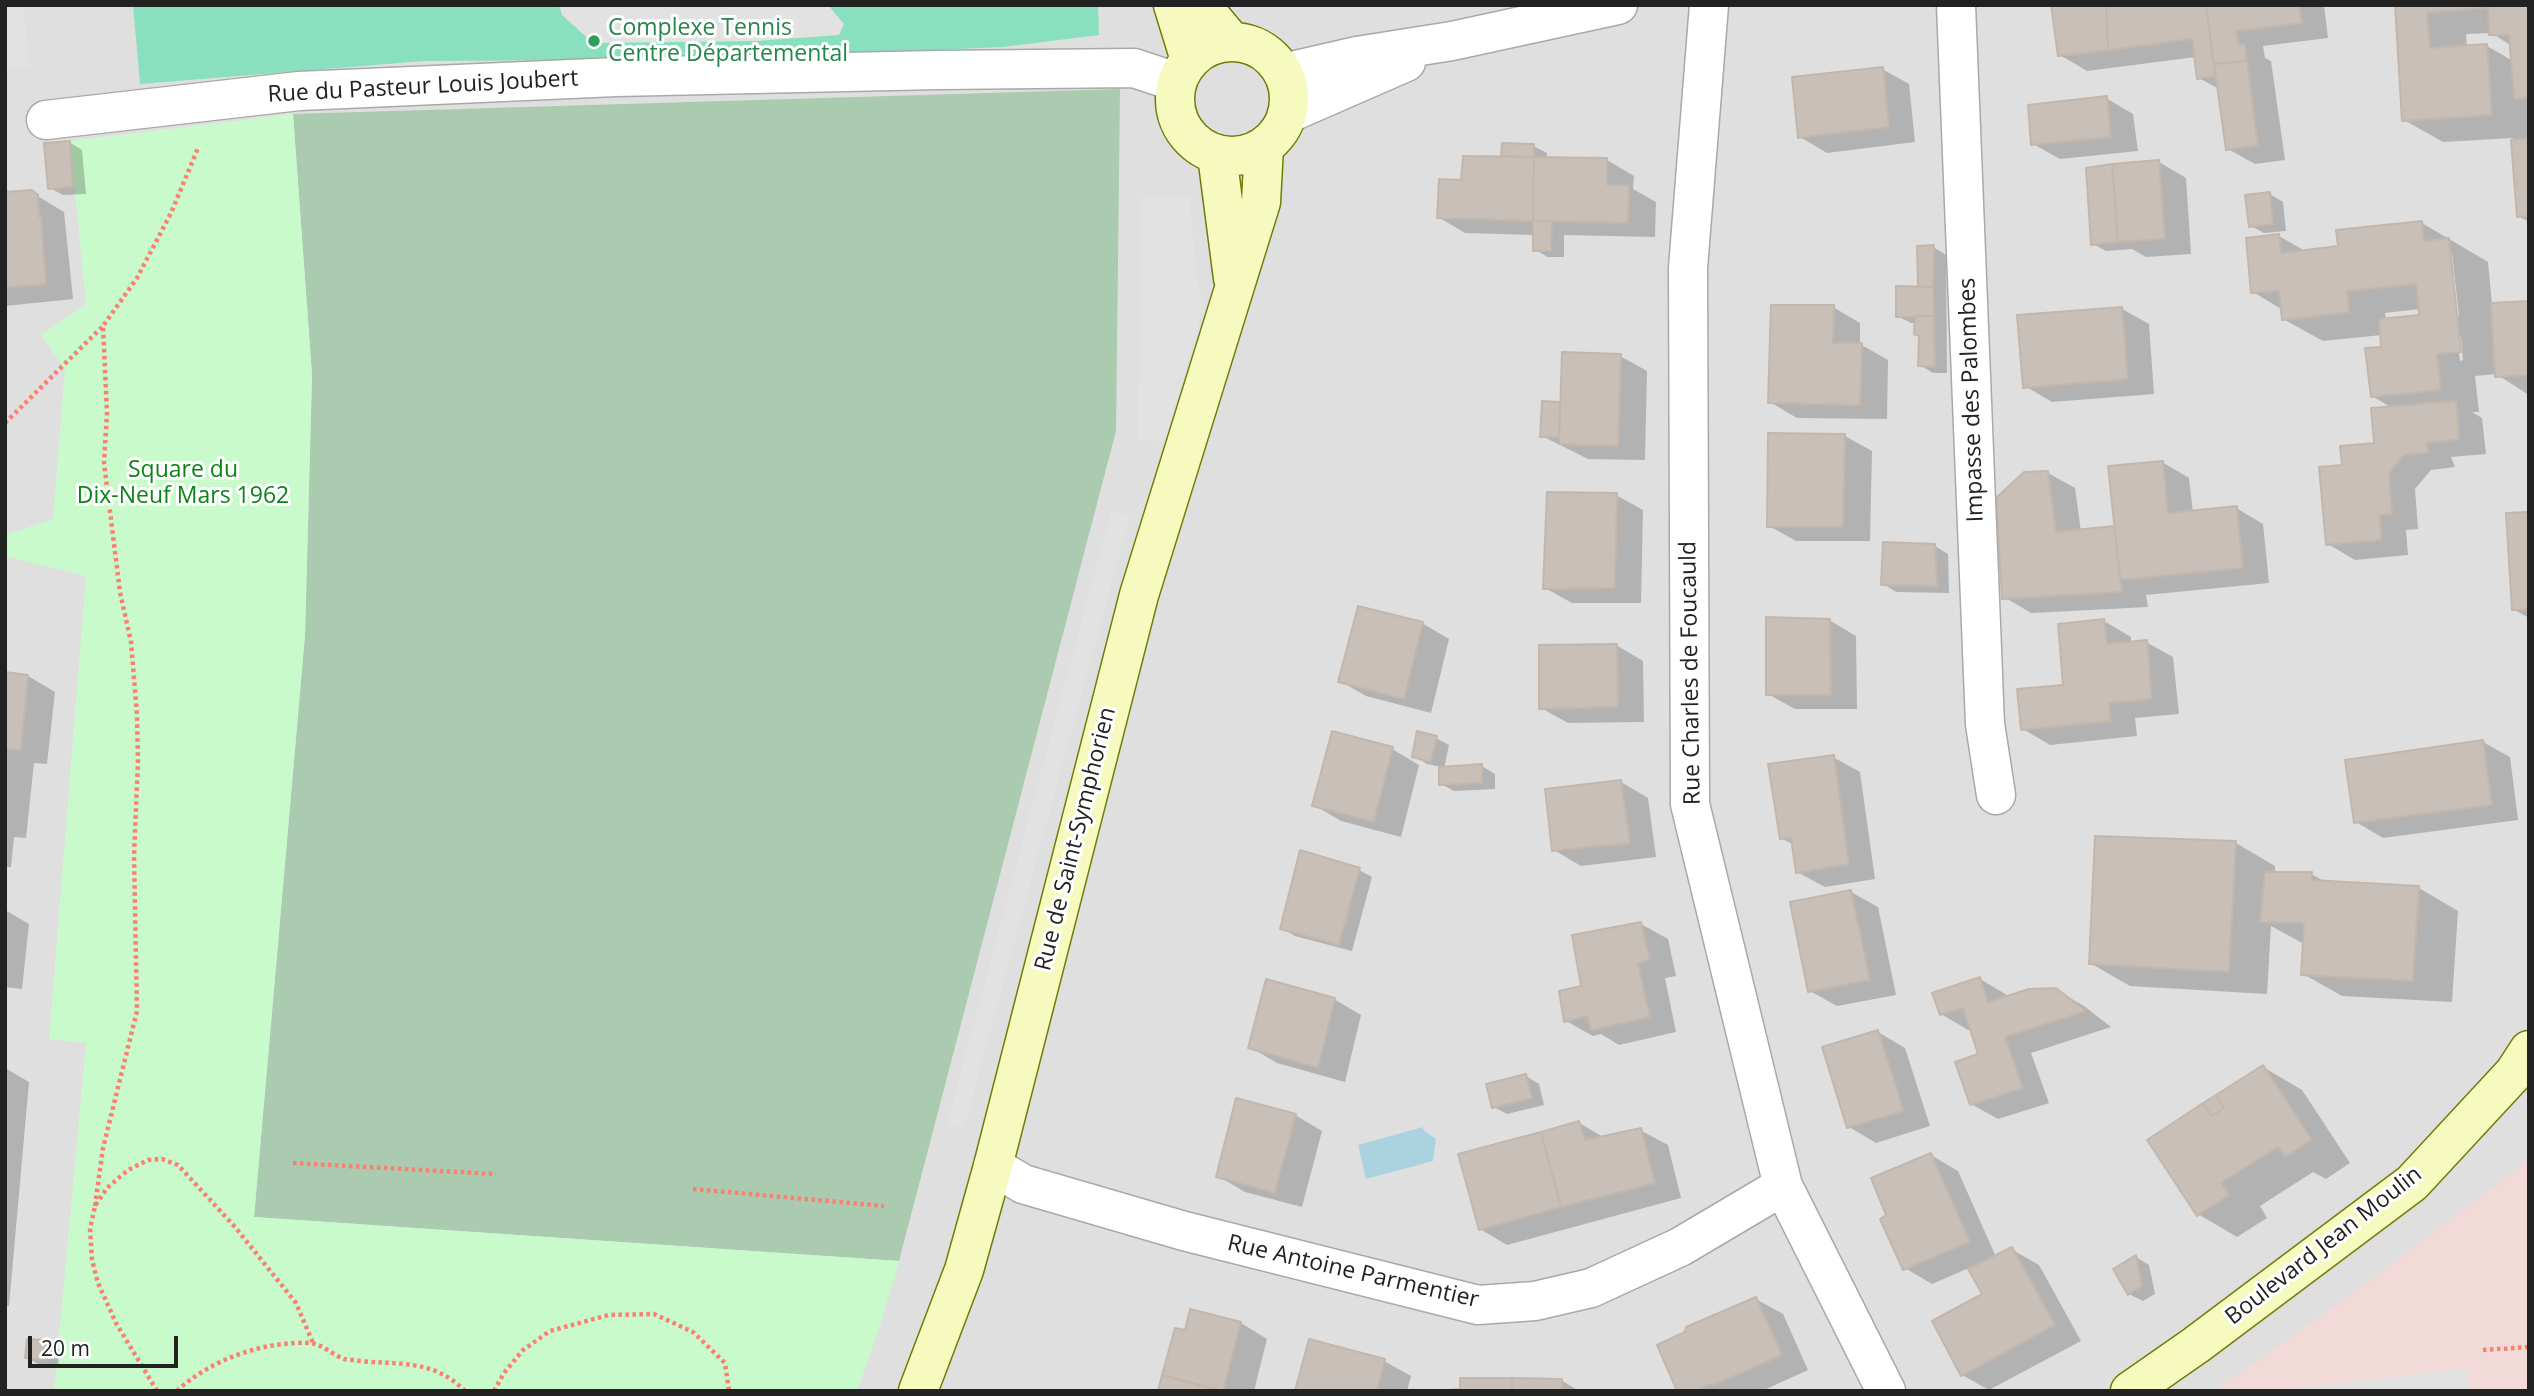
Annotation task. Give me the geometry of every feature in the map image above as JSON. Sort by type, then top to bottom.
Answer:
[{"type":"street","points":[[1174,5],[1183,71]]},
{"type":"street","points":[[1201,5],[1232,42]]},
{"type":"street","points":[[1283,73],[1357,56],[1452,41],[1618,5]]},
{"type":"street","name":"Rue Charles de Foucauld","points":[[1709,5],[1688,268],[1690,804],[1783,1186],[1886,1391]]},
{"type":"street","name":"Impasse des Palombes","points":[[1956,5],[1985,724],[1996,794]]},
{"type":"street","points":[[1287,114],[1452,41]]},
{"type":"street","points":[[1232,42],[1248,44],[1262,50],[1283,73],[1288,87],[1287,114],[1275,138],[1249,155],[1234,157],[1217,155],[1200,148],[1186,135],[1177,119],[1174,100],[1183,71],[1202,49],[1232,42]]},
{"type":"street","name":"Rue du Pasteur Louis Joubert","points":[[46,120],[299,91],[509,81],[938,70],[1134,68],[1183,71]]},
{"type":"street","name":"Rue de Saint-Symphorien","points":[[918,1391],[964,1270],[993,1166],[1139,595],[1261,202],[1264,147]]},
{"type":"street","name":"Rue de Saint-Symphorien","points":[[1217,155],[1234,287]]},
{"type":"street","name":"Boulevard Jean Moulin","points":[[2130,1391],[2196,1345],[2412,1183],[2514,1073],[2529,1050]]},
{"type":"street","name":"Rue Antoine Parmentier","points":[[993,1166],[1023,1184],[1184,1231],[1478,1305],[1535,1301],[1591,1288],[1680,1247],[1783,1186]]},
{"type":"path","points":[[5,423],[103,326],[137,278],[197,155],[208,101]]},
{"type":"path","points":[[103,326],[107,413],[104,463],[120,592],[131,642],[137,715],[134,856],[137,1011],[103,1148],[90,1229],[92,1259],[98,1283],[116,1323],[157,1391]]},
{"type":"path","points":[[95,1206],[107,1188],[128,1170],[148,1160],[162,1159],[178,1165],[235,1227],[296,1303],[313,1343]]},
{"type":"path","points":[[292,1163],[496,1174]]},
{"type":"path","points":[[693,1189],[884,1206]]},
{"type":"path","points":[[494,1391],[504,1373],[523,1350],[550,1331],[609,1315],[654,1314],[693,1332],[724,1363],[729,1391]]},
{"type":"path","points":[[177,1391],[190,1378],[231,1356],[272,1346],[313,1343],[345,1359],[405,1362],[437,1370],[465,1391]]},
{"type":"path","points":[[2483,1350],[2529,1347]]},
{"type":"shaded area","points":[[5,5],[2529,5],[2529,1391],[5,1391]]},
{"type":"shaded area","points":[[559,5],[828,5],[844,24],[839,35],[757,41],[593,43],[562,15]]},
{"type":"shaded area","points":[[23,6],[30,67],[5,70],[5,8]]},
{"type":"shaded area","points":[[1189,196],[1197,282],[1203,306],[1166,441],[1138,440],[1141,198]]},
{"type":"shaded area","points":[[1111,511],[1130,516],[964,1128],[947,1124]]},
{"type":"shaded area","points":[[2529,1160],[2529,1391],[2214,1391],[2363,1286]]},
{"type":"shaded area","points":[[2467,1368],[2470,1391],[2299,1391],[2300,1388]]},
{"type":"green space","name":"Complexe Tennis Centre Départemental","points":[[133,5],[1098,5],[1099,35],[1003,47],[738,59],[424,61],[140,84]]},
{"type":"green space","points":[[1120,89],[1116,431],[899,1261],[254,1217],[305,635],[312,375],[293,114]]},
{"type":"green space","name":"Square du Dix-Neuf Mars 1962","points":[[293,114],[312,375],[305,635],[254,1217],[899,1261],[857,1391],[54,1391],[86,1043],[49,1039],[86,576],[5,556],[5,535],[53,519],[65,369],[41,335],[86,304],[70,141]]},
{"type":"water","points":[[1423,1127],[1423,1130],[1436,1139],[1433,1161],[1366,1179],[1358,1145]]},
{"type":"building","points":[[2051,5],[2106,5],[2108,50],[2058,56]]},
{"type":"building","points":[[2106,5],[2206,5],[2215,76],[2197,79],[2192,39],[2108,50]]},
{"type":"building","points":[[2206,5],[2299,5],[2302,23],[2236,31],[2239,45],[2245,44],[2247,61],[2214,64]]},
{"type":"building","points":[[2395,5],[2485,5],[2485,8],[2427,13],[2430,48],[2487,44],[2492,115],[2402,121]]},
{"type":"building","points":[[2488,5],[2529,5],[2529,98],[2514,99],[2509,35],[2489,35]]},
{"type":"building","points":[[2247,61],[2258,145],[2226,150],[2214,64]]},
{"type":"building","points":[[1883,67],[1889,127],[1798,138],[1792,77]]},
{"type":"building","points":[[2107,96],[2111,137],[2031,145],[2028,105]]},
{"type":"building","points":[[2529,138],[2529,216],[2517,217],[2511,140]]},
{"type":"building","points":[[70,141],[73,187],[48,189],[44,143]]},
{"type":"building","points":[[1502,143],[1534,144],[1534,157],[1501,156]]},
{"type":"building","points":[[1463,156],[1534,157],[1533,221],[1437,218],[1439,179],[1461,180]]},
{"type":"building","points":[[1534,157],[1607,158],[1607,185],[1629,185],[1628,223],[1533,221]]},
{"type":"building","points":[[2159,160],[2165,239],[2118,242],[2112,164]]},
{"type":"building","points":[[2112,164],[2118,242],[2091,245],[2086,168]]},
{"type":"building","points":[[32,190],[38,195],[46,284],[5,288],[5,192]]},
{"type":"building","points":[[2270,192],[2273,224],[2249,227],[2245,195]]},
{"type":"building","points":[[1533,221],[1552,221],[1551,251],[1533,251]]},
{"type":"building","points":[[2422,221],[2424,241],[2449,238],[2461,352],[2437,354],[2441,390],[2371,397],[2365,348],[2381,347],[2379,319],[2419,315],[2416,284],[2347,291],[2349,312],[2282,320],[2279,291],[2251,293],[2246,238],[2279,234],[2281,253],[2338,246],[2336,230]]},
{"type":"building","points":[[1934,245],[1933,287],[1918,287],[1917,246]]},
{"type":"building","points":[[1896,286],[1933,287],[1934,316],[1896,317]]},
{"type":"building","points":[[2529,301],[2529,375],[2495,377],[2491,303]]},
{"type":"building","points":[[1771,305],[1834,305],[1833,343],[1862,343],[1860,405],[1768,403]]},
{"type":"building","points":[[2122,307],[2128,379],[2023,388],[2017,315]]},
{"type":"building","points":[[1915,316],[1934,316],[1935,367],[1918,366],[1919,336],[1914,334]]},
{"type":"building","points":[[1562,352],[1621,354],[1618,446],[1559,444]]},
{"type":"building","points":[[1542,401],[1560,402],[1559,437],[1540,437]]},
{"type":"building","points":[[2456,401],[2459,439],[2426,443],[2429,452],[2404,455],[2389,473],[2392,514],[2380,515],[2381,540],[2326,545],[2319,467],[2342,465],[2340,446],[2374,443],[2371,408]]},
{"type":"building","points":[[1768,433],[1845,434],[1843,527],[1767,527]]},
{"type":"building","points":[[2163,461],[2168,513],[2237,506],[2243,568],[2120,580],[2108,466]]},
{"type":"building","points":[[2048,471],[2056,532],[2114,526],[2122,592],[2002,599],[1996,498],[2024,472]]},
{"type":"building","points":[[1547,492],[1617,493],[1615,588],[1543,589]]},
{"type":"building","points":[[2529,512],[2529,610],[2512,610],[2506,513]]},
{"type":"building","points":[[1883,542],[1935,544],[1937,586],[1881,585]]},
{"type":"building","points":[[1358,606],[1423,622],[1404,699],[1338,682]]},
{"type":"building","points":[[1766,617],[1830,619],[1831,695],[1766,695]]},
{"type":"building","points":[[2104,619],[2107,644],[2147,640],[2152,699],[2109,703],[2111,721],[2021,730],[2017,689],[2063,685],[2058,624]]},
{"type":"building","points":[[1617,644],[1618,707],[1539,709],[1539,645]]},
{"type":"building","points":[[5,672],[28,675],[21,750],[5,748]]},
{"type":"building","points":[[1332,731],[1393,747],[1374,822],[1312,806]]},
{"type":"building","points":[[1417,731],[1437,736],[1431,762],[1412,757]]},
{"type":"building","points":[[2483,740],[2492,805],[2354,823],[2345,760]]},
{"type":"building","points":[[1834,755],[1849,864],[1796,873],[1791,838],[1780,839],[1768,764]]},
{"type":"building","points":[[1482,764],[1482,783],[1439,785],[1439,767]]},
{"type":"building","points":[[1621,780],[1630,843],[1552,851],[1545,789]]},
{"type":"building","points":[[2095,836],[2236,841],[2229,972],[2089,964]]},
{"type":"building","points":[[1300,850],[1360,868],[1339,945],[1280,929]]},
{"type":"building","points":[[2265,872],[2312,872],[2311,880],[2419,886],[2413,981],[2301,975],[2304,923],[2260,922]]},
{"type":"building","points":[[1851,890],[1870,980],[1808,992],[1790,902]]},
{"type":"building","points":[[1641,922],[1650,960],[1638,963],[1650,1017],[1591,1030],[1587,1016],[1564,1022],[1559,991],[1581,986],[1572,935]]},
{"type":"building","points":[[1980,977],[1988,1002],[2029,989],[2056,988],[2086,1011],[2005,1037],[2023,1088],[1970,1105],[1955,1062],[1978,1054],[1963,1008],[1940,1015],[1932,993]]},
{"type":"building","points":[[1266,979],[1335,998],[1318,1068],[1248,1048]]},
{"type":"building","points":[[1878,1030],[1904,1111],[1847,1128],[1822,1047]]},
{"type":"building","points":[[2263,1065],[2312,1140],[2285,1157],[2278,1147],[2221,1183],[2229,1195],[2197,1216],[2147,1140],[2203,1103],[2212,1116],[2224,1108],[2216,1095]]},
{"type":"building","points":[[1526,1074],[1532,1098],[1492,1108],[1486,1084]]},
{"type":"building","points":[[2216,1095],[2224,1108],[2212,1116],[2203,1103]]},
{"type":"building","points":[[1236,1098],[1296,1114],[1275,1193],[1216,1177]]},
{"type":"building","points":[[1579,1121],[1585,1140],[1641,1128],[1655,1183],[1561,1207],[1541,1132]]},
{"type":"building","points":[[1541,1132],[1561,1207],[1479,1230],[1458,1154]]},
{"type":"building","points":[[1931,1153],[1970,1242],[1903,1270],[1880,1219],[1886,1215],[1871,1178]]},
{"type":"building","points":[[2012,1247],[2055,1325],[1961,1376],[1932,1321],[1982,1294],[1968,1269]]},
{"type":"building","points":[[2136,1255],[2142,1286],[2128,1295],[2113,1269]]},
{"type":"building","points":[[1756,1297],[1782,1355],[1697,1391],[1677,1391],[1657,1345],[1685,1332],[1686,1327]]},
{"type":"building","points":[[1190,1309],[1241,1322],[1223,1391],[1162,1375],[1175,1328],[1185,1330]]},
{"type":"building","points":[[27,1339],[47,1340],[45,1360],[25,1358]]},
{"type":"building","points":[[1309,1339],[1385,1359],[1377,1391],[1295,1391]]},
{"type":"building","points":[[1162,1375],[1221,1391],[1158,1391]]},
{"type":"building","points":[[1460,1378],[1512,1378],[1512,1391],[1438,1391],[1460,1389]]},
{"type":"building","points":[[1512,1378],[1562,1379],[1562,1389],[1586,1391],[1512,1391]]},
{"type":"place","name":"Complexe Tennis Centre Départemental","points":[[594,41]]}]
